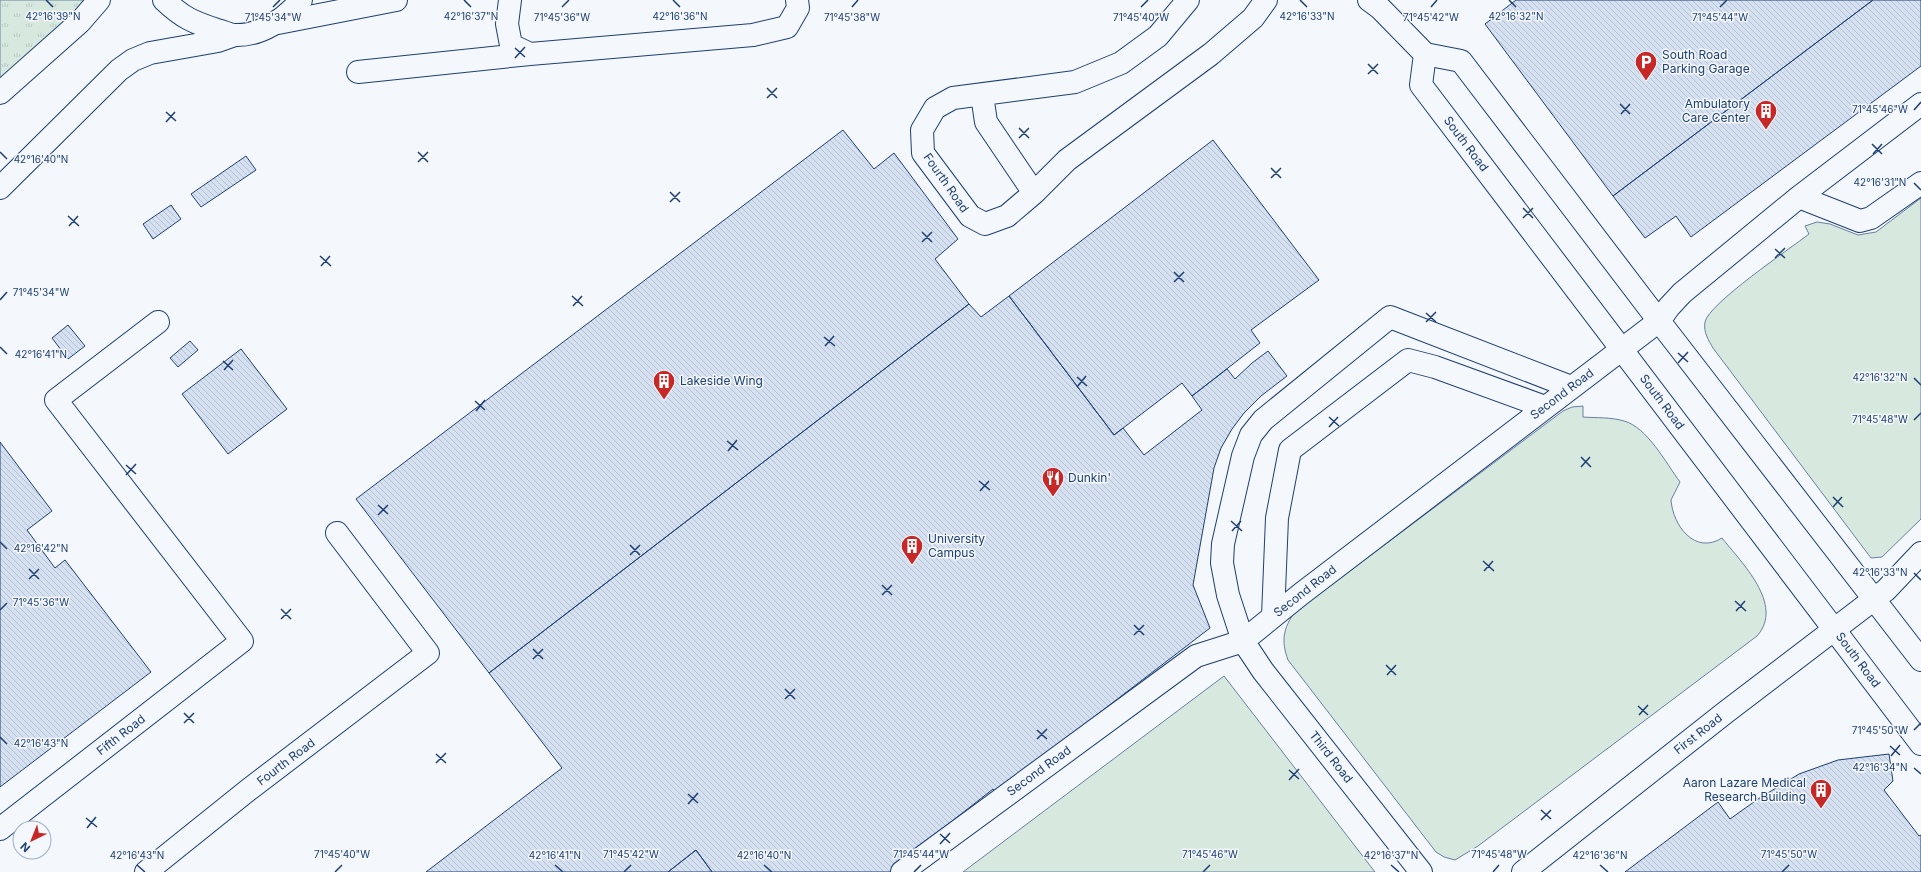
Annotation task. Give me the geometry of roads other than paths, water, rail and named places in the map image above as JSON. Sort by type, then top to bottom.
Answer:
[{"type":"street","points":[[0,93],[80,22],[99,0]]},
{"type":"street","points":[[164,0],[176,12],[191,21],[234,35]]},
{"type":"street","points":[[278,23],[301,0]]},
{"type":"street","points":[[0,188],[98,88],[133,60],[150,53],[218,41],[234,35],[255,32],[278,23],[396,0]]},
{"type":"street","points":[[510,0],[507,24],[521,49]]},
{"type":"street","points":[[358,72],[521,49],[753,35],[787,27],[798,8],[797,0]]},
{"type":"street","name":"Fourth Road","points":[[1188,0],[1158,36],[1121,63],[1075,82],[953,98],[935,108],[922,130],[923,153],[970,216],[985,224],[1008,216],[1034,193],[1067,160],[1211,54],[1253,18],[1266,0]]},
{"type":"street","points":[[1380,3],[1425,54],[1461,61],[1659,322],[1875,598],[1921,660]]},
{"type":"street","name":"South Road","points":[[1425,54],[1421,85],[1921,744]]},
{"type":"street","points":[[982,94],[986,122],[1034,193]]},
{"type":"street","points":[[1659,322],[1669,306],[1682,293],[1799,197],[1921,104]]},
{"type":"street","points":[[1799,197],[1860,221],[1870,218],[1921,183]]},
{"type":"street","name":"Third Road","points":[[1420,872],[1263,671],[1243,641],[1228,595],[1222,563],[1224,544],[1243,456],[1251,435],[1263,420],[1390,317],[1571,387]]},
{"type":"street","name":"Fifth Road","points":[[0,829],[242,641],[56,400],[158,322]]},
{"type":"street","name":"Second Road","points":[[902,872],[1196,656],[1243,641],[1273,616],[1571,387],[1659,322]]},
{"type":"street","points":[[1273,616],[1277,518],[1290,450],[1408,360],[1435,367],[1546,407]]},
{"type":"street","name":"Fourth Road","points":[[146,872],[428,653],[337,533]]},
{"type":"street","name":"First Road","points":[[1523,872],[1726,712],[1886,590],[1921,553]]},
{"type":"place","name":"South Road Parking Garage","points":[[1646,82]]},
{"type":"place","name":"Ambulatory Care Center","points":[[1766,130]]},
{"type":"place","name":"Lakeside Wing","points":[[664,400]]},
{"type":"place","name":"Dunkin'","points":[[1053,498]]},
{"type":"place","name":"University Campus","points":[[912,566]]},
{"type":"place","name":"Aaron Lazare Medical Research Building","points":[[1821,810]]}]
